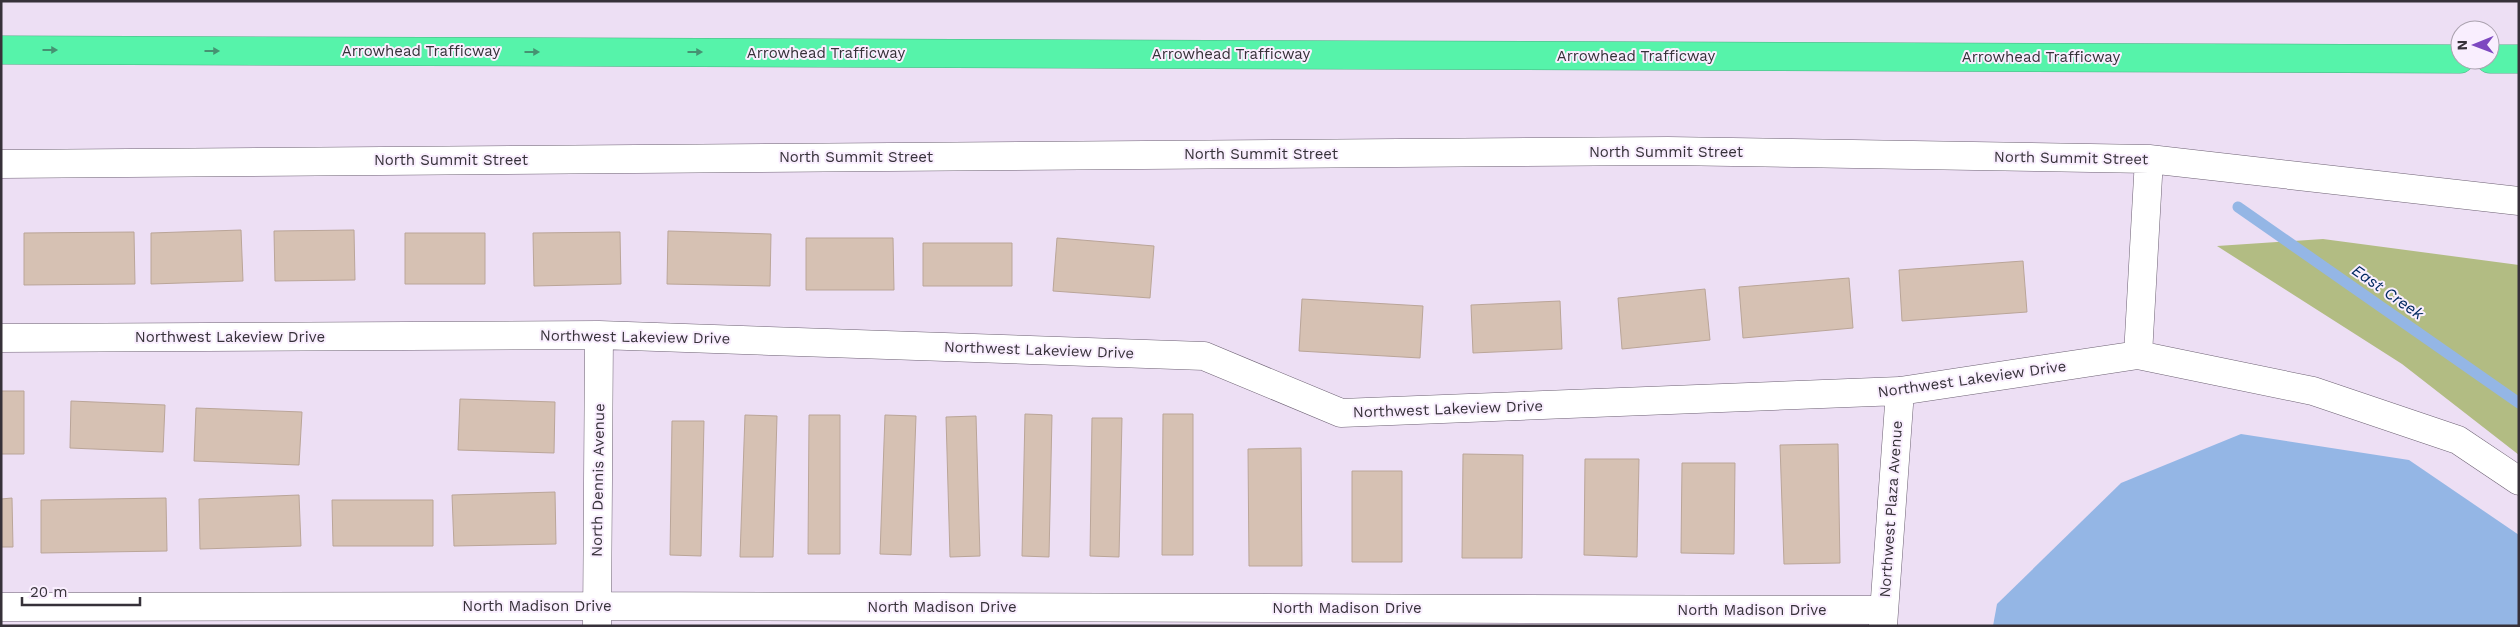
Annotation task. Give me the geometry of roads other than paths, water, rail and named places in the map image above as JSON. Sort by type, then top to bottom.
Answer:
[{"type":"highway","name":"Arrowhead Trafficway","points":[[1,50],[2450,59]]},
{"type":"highway","points":[[2500,59],[2519,59]]},
{"type":"street","name":"North Summit Street","points":[[1,164],[1668,151],[2149,159],[2519,200]]},
{"type":"street","points":[[2138,355],[2149,159]]},
{"type":"street","name":"Northwest Lakeview Drive","points":[[1,338],[599,335],[1204,356],[1341,413],[1900,391],[2138,355],[2313,391],[2458,440],[2519,481]]},
{"type":"street","name":"North Dennis Avenue","points":[[597,616],[599,335]]},
{"type":"street","name":"Northwest Plaza Avenue","points":[[1883,618],[1900,391]]},
{"type":"street","name":"North Madison Drive","points":[[1,607],[597,616],[1883,618]]},
{"type":"water","points":[[2241,434],[2409,460],[2519,535],[2519,626],[1993,626],[1997,604],[2121,483]]},
{"type":"waterway","name":"East Creek","points":[[2238,207],[2519,403]]}]
